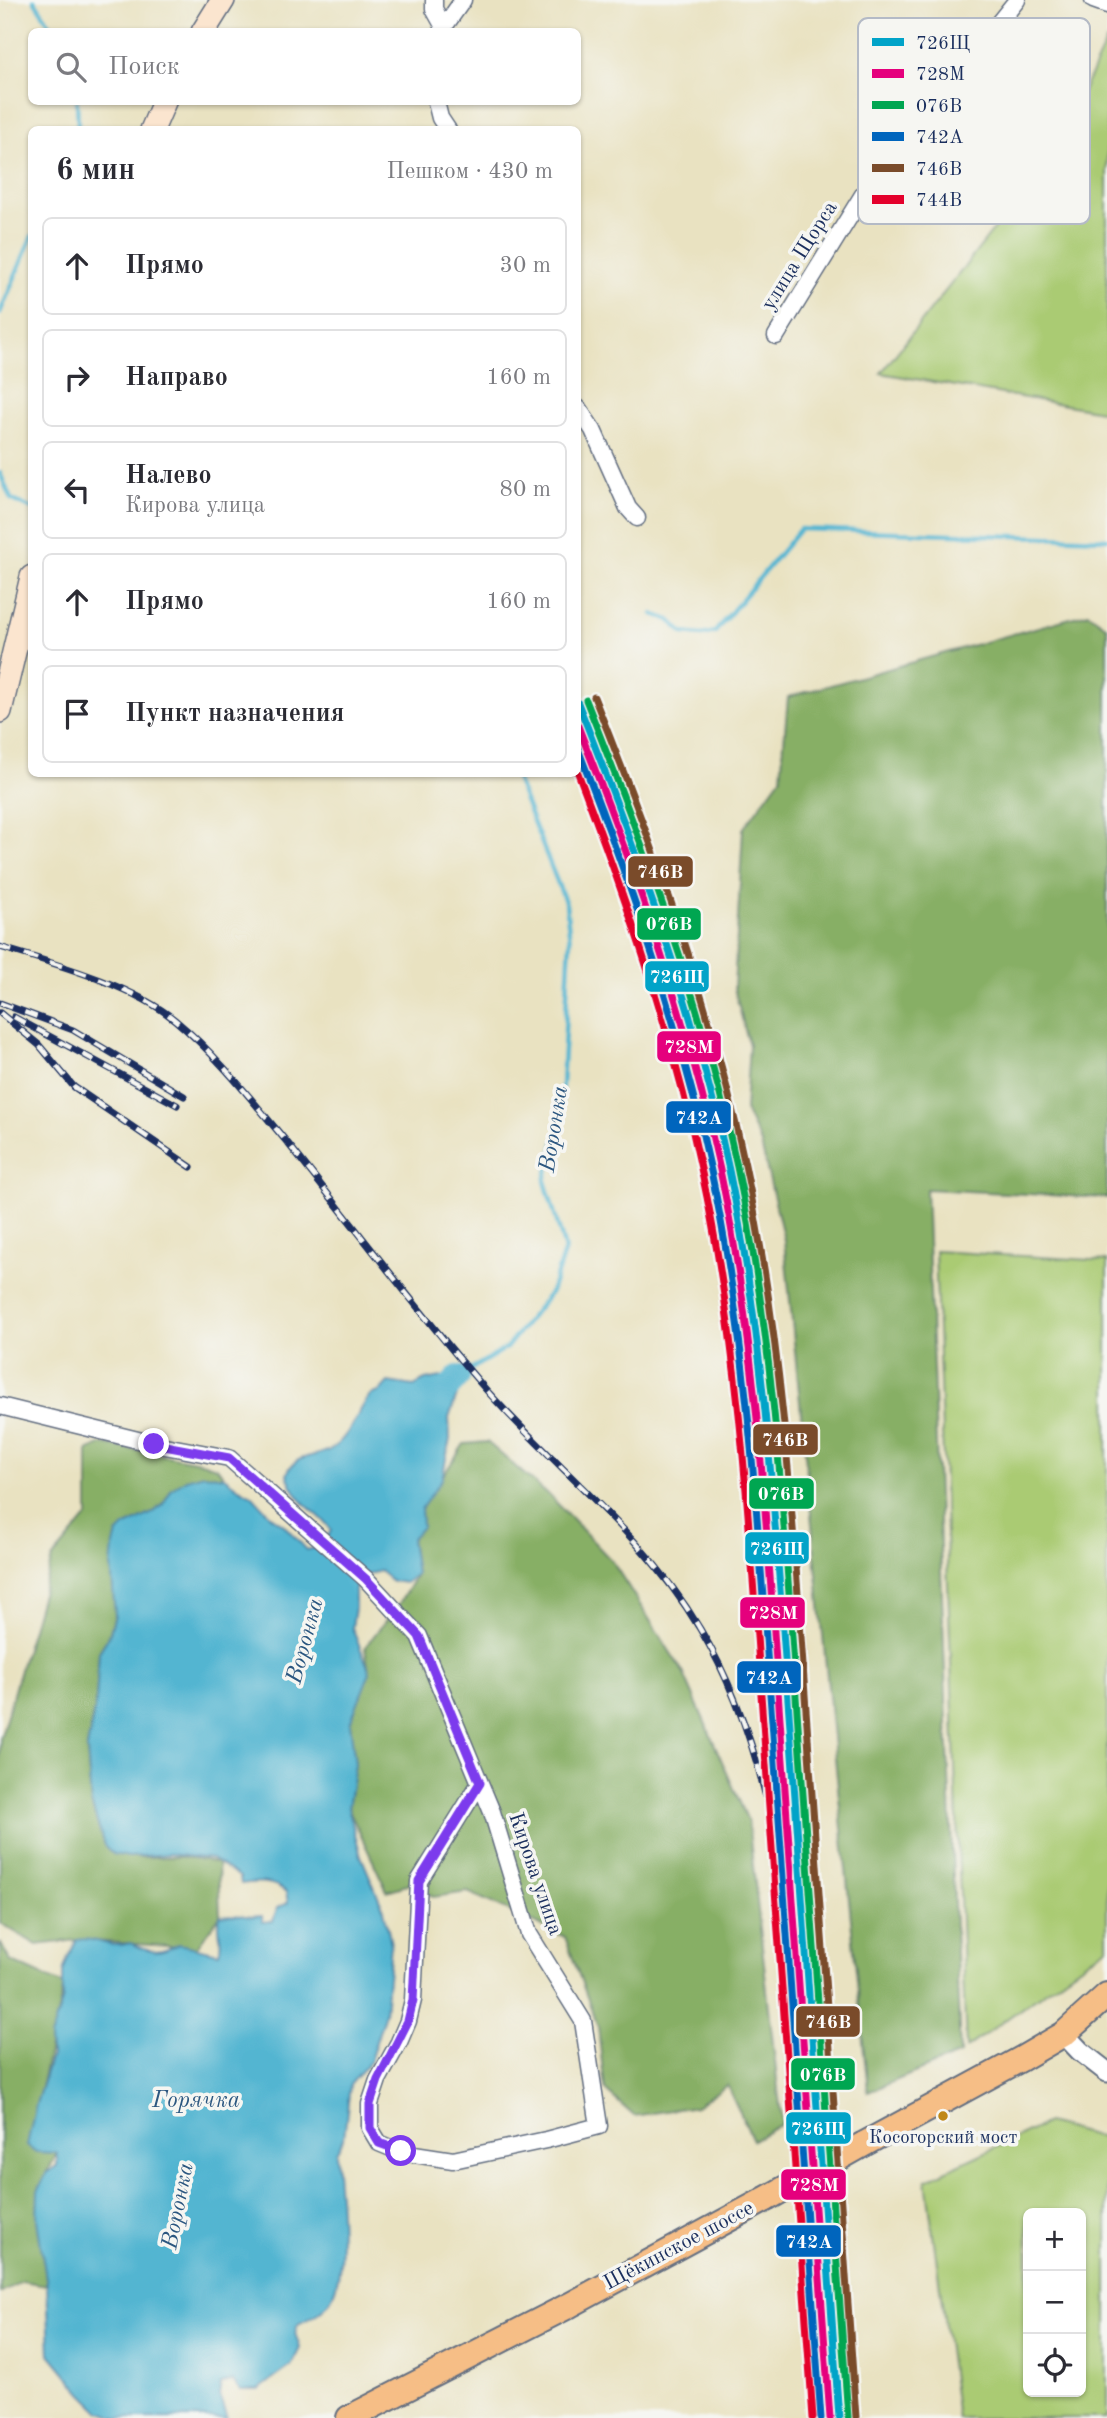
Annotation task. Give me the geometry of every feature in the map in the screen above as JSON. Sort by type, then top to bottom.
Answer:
[{"type":"main road","points":[[206,28],[223,0]]},
{"type":"main road","points":[[154,126],[163,105]]},
{"type":"main road","points":[[0,711],[28,594]]},
{"type":"main road","name":"Щёкинское шоссе","points":[[349,2418],[570,2305],[993,2075],[1064,2034],[1107,1995]]},
{"type":"street","points":[[434,0],[434,9],[443,28]]},
{"type":"street","points":[[444,28],[463,0]]},
{"type":"street","name":"улица Щорса","points":[[1003,18],[1017,0]]},
{"type":"street","points":[[1093,0],[1107,5]]},
{"type":"street","points":[[437,105],[445,126]]},
{"type":"street","name":"улица Щорса","points":[[776,336],[858,202]]},
{"type":"street","points":[[581,412],[593,430],[628,508],[637,518]]},
{"type":"street","name":"Кирова улица","points":[[0,1406],[154,1444],[229,1458],[366,1579],[419,1636],[480,1783],[492,1812],[529,1934],[583,2021],[600,2126],[453,2160],[401,2151],[379,2143],[370,2128],[370,2104],[378,2080],[408,2021],[413,2000],[419,1881],[480,1783]]},
{"type":"street","points":[[1064,2034],[1080,2051],[1107,2072]]},
{"type":"green space","points":[[1107,40],[1107,412],[881,373],[998,224],[1090,224],[1090,76]]},
{"type":"green space","points":[[1088,613],[1107,627],[1107,1198],[926,1189],[960,2054],[868,2092],[784,1240],[761,1144],[745,1110],[749,1045],[734,988],[743,829],[781,777],[788,697]]},
{"type":"green space","points":[[935,1251],[1107,1261],[1107,1947],[966,2048]]},
{"type":"green space","points":[[487,1442],[553,1499],[612,1561],[683,1672],[748,1821],[782,2124],[753,2140],[727,2085],[696,2106],[634,2116],[605,2090],[598,2027],[565,1937],[468,1892],[433,1897],[413,1883],[387,1891],[348,1808],[355,1764],[350,1723],[369,1672],[365,1647],[399,1604],[416,1575],[411,1539],[422,1527],[421,1509],[464,1444]]},
{"type":"green space","points":[[101,1444],[201,1462],[217,1467],[224,1477],[204,1474],[172,1489],[163,1504],[153,1513],[124,1527],[115,1615],[109,1636],[99,1652],[96,1700],[87,1748],[91,1802],[104,1845],[129,1857],[188,1857],[218,1863],[220,1916],[196,1948],[77,1940],[37,1945],[0,1923],[0,1739],[52,1559],[88,1516],[88,1451]]},
{"type":"green space","points":[[0,1942],[10,1961],[64,1985],[28,2145],[57,2153],[38,2191],[47,2285],[22,2281],[0,2294]]},
{"type":"green space","points":[[1047,2123],[1107,2139],[1107,2418],[957,2418],[926,2180]]},
{"type":"water","name":"Горячка","points":[[441,1377],[457,1395],[449,1418],[450,1439],[442,1479],[421,1509],[422,1527],[411,1539],[416,1575],[405,1583],[392,1581],[380,1571],[366,1575],[355,1588],[352,1628],[370,1672],[350,1723],[355,1764],[348,1808],[361,1856],[384,1910],[391,1944],[385,2013],[370,2061],[350,2085],[344,2138],[336,2152],[341,2251],[335,2288],[329,2302],[322,2309],[298,2324],[295,2333],[300,2348],[291,2366],[258,2390],[240,2390],[233,2381],[221,2384],[219,2395],[227,2418],[117,2418],[101,2412],[50,2354],[47,2285],[37,2220],[38,2191],[46,2174],[57,2166],[57,2153],[36,2152],[27,2145],[51,2056],[50,2038],[63,1998],[63,1972],[77,1940],[85,1939],[115,1945],[130,1943],[154,1952],[179,1944],[219,1953],[220,1916],[262,1916],[263,1922],[273,1921],[277,1908],[288,1903],[286,1892],[276,1885],[241,1884],[240,1877],[212,1859],[169,1854],[129,1857],[113,1854],[104,1845],[91,1802],[87,1748],[96,1700],[99,1652],[109,1636],[115,1615],[111,1565],[117,1534],[124,1527],[153,1513],[163,1504],[172,1489],[186,1479],[204,1474],[224,1477],[252,1495],[307,1550],[316,1547],[325,1541],[331,1530],[293,1489],[287,1475],[290,1468],[299,1460],[325,1452],[337,1444],[370,1395],[379,1392],[388,1382],[414,1386],[425,1380]]},
{"type":"waterway","name":"Воронка","points":[[34,0],[52,28]]},
{"type":"waterway","name":"Воронка","points":[[77,105],[77,126]]},
{"type":"waterway","name":"Воронка","points":[[0,313],[28,246]]},
{"type":"waterway","name":"Воронка","points":[[0,473],[11,499],[28,507]]},
{"type":"waterway","points":[[653,614],[670,620],[683,633],[702,635],[715,632],[800,529],[1107,539]]},
{"type":"waterway","name":"Воронка","points":[[458,1377],[506,1348],[551,1292],[565,1249],[545,1181],[560,1121],[570,941],[566,904],[515,777]]},
{"type":"waterway","name":"Воронка","points":[[428,1410],[458,1377]]},
{"type":"railway","points":[[0,947],[91,976],[137,996],[158,1007],[205,1048],[286,1141],[481,1384],[652,1561],[712,1649],[749,1738],[773,1834],[779,1881],[820,2418]]},
{"type":"railway","points":[[0,1003],[73,1030],[184,1096]]},
{"type":"railway","points":[[0,1013],[39,1045],[74,1087],[191,1167]]},
{"type":"railway","points":[[14,1017],[177,1105]]},
{"type":"transit line","name":"746В","points":[[594,697],[660,869],[716,1045],[745,1165],[769,1303],[792,1513],[856,2417]]},
{"type":"transit line","name":"076В","points":[[586,700],[651,872],[708,1047],[737,1167],[761,1306],[783,1515],[848,2417]]},
{"type":"transit line","name":"726Щ","points":[[581,711],[643,875],[699,1050],[729,1170],[753,1308],[775,1517],[839,2418]]},
{"type":"transit line","name":"728М","points":[[581,734],[639,889],[692,1056],[720,1170],[744,1306],[765,1512],[830,2418]]},
{"type":"transit line","name":"742А","points":[[581,757],[636,905],[685,1064],[711,1171],[735,1308],[757,1514],[821,2418]]},
{"type":"transit line","name":"744В","points":[[579,777],[632,921],[677,1071],[702,1173],[726,1310],[748,1516],[813,2418]]},
{"type":"place","name":"Косогорский мост","points":[[943,2116]]},
{"type":"route","points":[[154,1444],[229,1458],[366,1579],[419,1636],[480,1783],[419,1881],[413,2000],[408,2021],[378,2080],[370,2104],[370,2128],[379,2143],[401,2151]]}]
